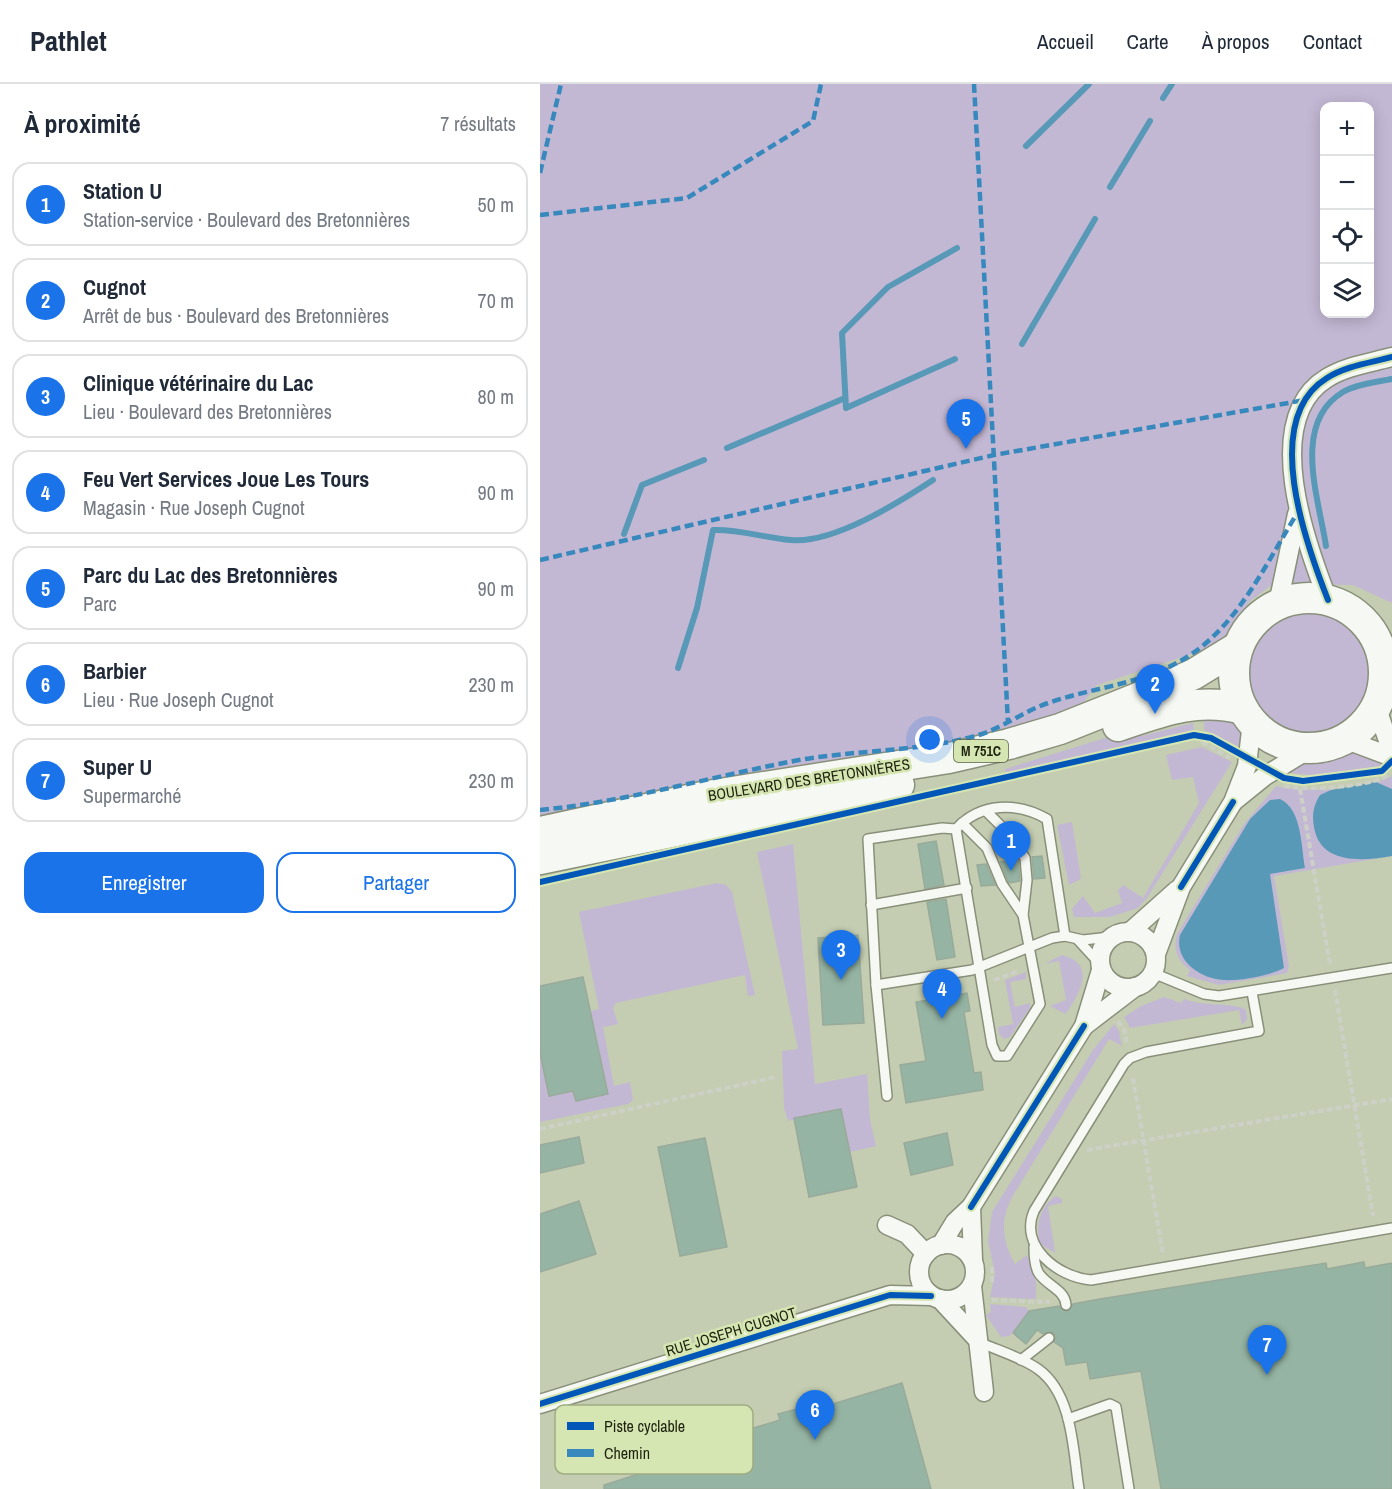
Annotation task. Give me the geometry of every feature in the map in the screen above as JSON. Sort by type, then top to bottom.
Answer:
[{"type":"main road","name":"M 751C","points":[[1303,598],[1328,600],[1352,611],[1381,632],[1384,661],[1383,698],[1363,725],[1344,739],[1328,746],[1311,748],[1278,741],[1248,715],[1234,679],[1238,647],[1254,622],[1278,604],[1303,598]]},
{"type":"main road","name":"BOULEVARD DES BRETONNIÈRES","points":[[540,831],[707,796],[949,758],[1009,744],[1060,729],[1154,692],[1194,674],[1238,647]]},
{"type":"main road","name":"BOULEVARD DES BRETONNIÈRES","points":[[540,859],[988,767],[1196,703],[1225,705],[1248,715]]},
{"type":"street","points":[[1328,600],[1298,512],[1292,458],[1298,416],[1305,400],[1325,379],[1343,370],[1392,357]]},
{"type":"street","points":[[1278,604],[1298,512]]},
{"type":"street","points":[[1383,698],[1390,759]]},
{"type":"street","points":[[1180,887],[1131,932],[1110,937],[1101,952],[1100,967],[1111,983],[1119,987],[1135,987],[1153,973],[1156,954],[1180,887],[1233,802],[1248,758],[1248,715]]},
{"type":"street","points":[[1344,739],[1390,759]]},
{"type":"street","points":[[1233,802],[1273,772],[1311,748]]},
{"type":"street","points":[[1131,932],[1147,939],[1156,954]]},
{"type":"street","name":"RUE JOSEPH CUGNOT","points":[[890,1295],[928,1256],[955,1222],[972,1207],[1084,1026],[1100,967]]},
{"type":"street","name":"RUE JOSEPH CUGNOT","points":[[1084,1026],[1135,987]]},
{"type":"street","points":[[972,1207],[973,1260],[976,1269],[972,1286],[984,1392]]},
{"type":"street","points":[[887,1225],[907,1234],[928,1256]]},
{"type":"street","points":[[928,1256],[960,1246],[973,1260]]},
{"type":"street","points":[[928,1256],[922,1284],[977,1330]]},
{"type":"street","points":[[936,1298],[959,1298],[972,1286]]},
{"type":"street","name":"RUE JOSEPH CUGNOT","points":[[540,1404],[890,1295],[936,1298]]},
{"type":"lane","points":[[887,1096],[876,985],[868,839],[959,826],[967,818],[1009,805],[1030,809],[1047,819],[1065,936]]},
{"type":"lane","points":[[959,826],[992,1045],[997,1056],[1004,1057],[1007,1056],[1040,1004],[1023,915],[1027,880],[1025,858],[1010,835],[987,812]]},
{"type":"lane","points":[[959,826],[987,848],[1002,884],[1023,915]]},
{"type":"lane","points":[[872,905],[967,888]]},
{"type":"lane","points":[[876,985],[980,968],[1065,936],[1076,939],[1110,937]]},
{"type":"lane","points":[[1076,939],[1100,967]]},
{"type":"lane","points":[[1153,973],[1204,994],[1219,996],[1392,968]]},
{"type":"lane","points":[[1066,1303],[1036,1269],[1029,1222],[1069,1153],[1130,1058],[1146,1052],[1259,1031],[1252,992]]},
{"type":"lane","points":[[1034,1247],[1062,1271],[1085,1279],[1392,1228]]},
{"type":"lane","points":[[977,1330],[1040,1371],[1057,1393],[1068,1419],[1079,1489]]},
{"type":"lane","points":[[1021,1360],[1049,1338]]},
{"type":"lane","points":[[1068,1419],[1110,1404],[1116,1407],[1130,1489]]},
{"type":"path","points":[[1184,737],[1197,735],[1211,738],[1248,758]]},
{"type":"path","points":[[1370,773],[1390,759]]},
{"type":"path","points":[[1273,772],[1284,778],[1303,781],[1330,779]]},
{"type":"path","points":[[1300,789],[1375,1231]]},
{"type":"path","points":[[993,981],[1019,971]]},
{"type":"path","points":[[1105,1009],[1124,1029],[1165,1267]]},
{"type":"path","points":[[540,1129],[776,1077]]},
{"type":"path","points":[[1069,1153],[1392,1099]]},
{"type":"path","points":[[977,1330],[987,1309],[987,1300],[1066,1303]]},
{"type":"shaded area","points":[[540,84],[1392,84],[1392,603],[1353,585],[1273,584],[1250,601],[1219,645],[1097,685],[1077,711],[995,741],[540,821]]},
{"type":"shaded area","points":[[1309,610],[1333,614],[1353,628],[1367,648],[1371,672],[1367,696],[1353,716],[1333,730],[1309,734],[1285,730],[1265,716],[1251,696],[1247,672],[1251,648],[1265,628],[1285,614]]},
{"type":"shaded area","points":[[1204,710],[1233,719],[1241,733],[1244,749],[1204,730]]},
{"type":"shaded area","points":[[1193,723],[1194,731],[1005,773],[1005,769],[1137,728],[1141,736]]},
{"type":"shaded area","points":[[1202,747],[1232,762],[1147,898],[1138,908],[1110,917],[1074,917],[1072,909],[1083,896],[1095,913],[1122,903],[1118,890],[1123,885],[1143,898],[1199,803],[1193,777],[1172,780],[1166,755]]},
{"type":"shaded area","points":[[1356,751],[1375,757],[1382,763],[1380,766],[1317,776],[1282,772],[1304,761],[1325,760]]},
{"type":"shaded area","points":[[1392,776],[1392,856],[1274,876],[1289,966],[1287,973],[1219,985],[1187,976],[1190,970],[1179,959],[1176,950],[1177,934],[1244,824],[1276,786],[1303,790],[1352,788]]},
{"type":"shaded area","points":[[1072,822],[1081,879],[1069,885],[1057,825]]},
{"type":"shaded area","points":[[793,844],[815,1084],[867,1074],[870,1120],[876,1146],[850,1152],[841,1109],[788,1121],[784,1108],[782,1051],[798,1049],[757,852]]},
{"type":"shaded area","points":[[717,883],[726,885],[732,892],[755,995],[748,996],[745,975],[616,1003],[613,1008],[618,1024],[603,1027],[614,1086],[630,1082],[633,1100],[628,1104],[540,1122],[540,1053],[549,1096],[573,1091],[576,1101],[608,1094],[591,1011],[599,1009],[579,912]]},
{"type":"shaded area","points":[[1062,955],[1073,959],[1082,972],[1080,988],[1066,1014],[1050,1006],[1066,1000],[1059,961],[1044,964]]},
{"type":"shaded area","points":[[1026,972],[1026,979],[1010,982],[1015,1007],[1030,1003],[1030,1008],[1010,1037],[1004,1039],[999,1034],[998,1027],[1013,1024],[1005,980]]},
{"type":"shaded area","points":[[1164,997],[1181,1003],[1184,999],[1241,1008],[1246,1010],[1247,1019],[1242,1025],[1239,1010],[1130,1028],[1124,1017],[1141,1006]]},
{"type":"shaded area","points":[[1114,1024],[1119,1031],[1122,1046],[1109,1039],[1014,1194],[1006,1212],[1004,1229],[1010,1255],[1015,1264],[1027,1255],[1036,1282],[1036,1299],[990,1297],[995,1273],[988,1241],[992,1212],[1093,1050]]},
{"type":"shaded area","points":[[1056,1196],[1062,1199],[1062,1203],[1048,1206],[1055,1253],[1040,1244],[1038,1230],[1040,1217],[1046,1205]]},
{"type":"shaded area","points":[[990,1304],[1026,1307],[1029,1311],[1010,1336],[1001,1337],[986,1315],[991,1312]]},
{"type":"water","points":[[1376,782],[1392,789],[1392,856],[1368,859],[1344,858],[1325,848],[1318,839],[1313,823],[1314,807],[1320,795],[1331,790]]},
{"type":"water","points":[[1280,799],[1293,811],[1297,819],[1305,868],[1270,874],[1284,968],[1262,976],[1237,980],[1214,979],[1205,976],[1185,960],[1179,944],[1180,935],[1250,819],[1270,800]]},
{"type":"building","points":[[936,841],[944,885],[925,889],[918,844]]},
{"type":"building","points":[[1042,856],[1045,878],[1034,879],[1032,857]]},
{"type":"building","points":[[1018,859],[1020,881],[1009,883],[1000,862]]},
{"type":"building","points":[[986,864],[995,885],[981,886],[977,865]]},
{"type":"building","points":[[946,899],[955,957],[937,960],[927,902]]},
{"type":"building","points":[[858,935],[864,1023],[823,1025],[818,938]]},
{"type":"building","points":[[583,977],[608,1094],[576,1101],[573,1091],[549,1096],[540,1053],[540,986]]},
{"type":"building","points":[[967,993],[970,1011],[964,1012],[974,1073],[981,1072],[983,1090],[906,1103],[900,1065],[926,1061],[916,1002]]},
{"type":"building","points":[[841,1109],[857,1187],[809,1197],[794,1118]]},
{"type":"building","points":[[947,1133],[953,1165],[911,1175],[904,1143]]},
{"type":"building","points":[[579,1137],[584,1163],[540,1173],[540,1145]]},
{"type":"building","points":[[705,1138],[727,1247],[680,1256],[658,1147]]},
{"type":"building","points":[[579,1201],[596,1254],[540,1272],[540,1214]]},
{"type":"building","points":[[1364,1262],[1365,1268],[1392,1263],[1392,1489],[1161,1489],[1141,1371],[1090,1379],[1087,1362],[1066,1365],[1063,1348],[1054,1342],[1056,1336],[1052,1332],[1043,1334],[1037,1330],[1026,1344],[1013,1333],[1029,1311],[1059,1306],[1067,1312],[1073,1304],[1100,1299],[1326,1263],[1327,1269]]},
{"type":"building","points":[[902,1383],[931,1489],[604,1489],[604,1485],[638,1474],[753,1474],[753,1428],[780,1420],[778,1414],[801,1408],[803,1413]]},
{"type":"waterway","points":[[1026,146],[1089,84]]},
{"type":"waterway","points":[[1163,98],[1172,84]]},
{"type":"waterway","points":[[1110,187],[1150,121]]},
{"type":"waterway","points":[[1022,344],[1095,219]]},
{"type":"waterway","points":[[955,359],[846,408],[842,333],[888,287],[957,248]]},
{"type":"waterway","points":[[1326,546],[1312,463],[1317,423],[1327,406],[1343,392],[1361,385],[1392,379]]},
{"type":"waterway","points":[[727,448],[845,398]]},
{"type":"waterway","points":[[624,534],[642,485],[704,460]]},
{"type":"waterway","points":[[678,668],[697,608],[713,530],[791,540],[808,540],[826,536],[865,520],[933,480]]},
{"type":"marked path","points":[[540,173],[561,84]]},
{"type":"marked path","points":[[540,215],[687,198],[813,121],[821,84]]},
{"type":"marked path","points":[[974,84],[1008,723]]},
{"type":"marked path","points":[[540,560],[994,455],[1305,400]]},
{"type":"marked path","points":[[540,810],[634,796],[813,758],[935,745],[958,740],[990,731],[1048,703],[1159,672],[1193,653],[1225,624],[1252,588],[1298,512]]},
{"type":"cycle path","points":[[1328,600],[1309,547],[1294,483],[1292,451],[1296,422],[1307,397],[1327,378],[1350,368],[1392,357]]},
{"type":"cycle path","points":[[540,882],[1194,735],[1211,738],[1284,778],[1303,781],[1382,771],[1392,761]]},
{"type":"cycle path","points":[[1181,887],[1233,802]]},
{"type":"cycle path","points":[[971,1207],[1084,1026]]},
{"type":"cycle path","points":[[540,1404],[890,1295],[931,1296]]},
{"type":"place","name":"Parc du Lac des Bretonnières","points":[[966,449]]},
{"type":"place","name":"Cugnot","points":[[1155,714]]},
{"type":"place","name":"Station U","points":[[1011,871]]},
{"type":"place","name":"Clinique vétérinaire du Lac","points":[[841,980]]},
{"type":"place","name":"Feu Vert Services Joue Les Tours","points":[[942,1019]]},
{"type":"place","name":"Super U","points":[[1267,1375]]},
{"type":"place","name":"Barbier","points":[[815,1440]]}]
